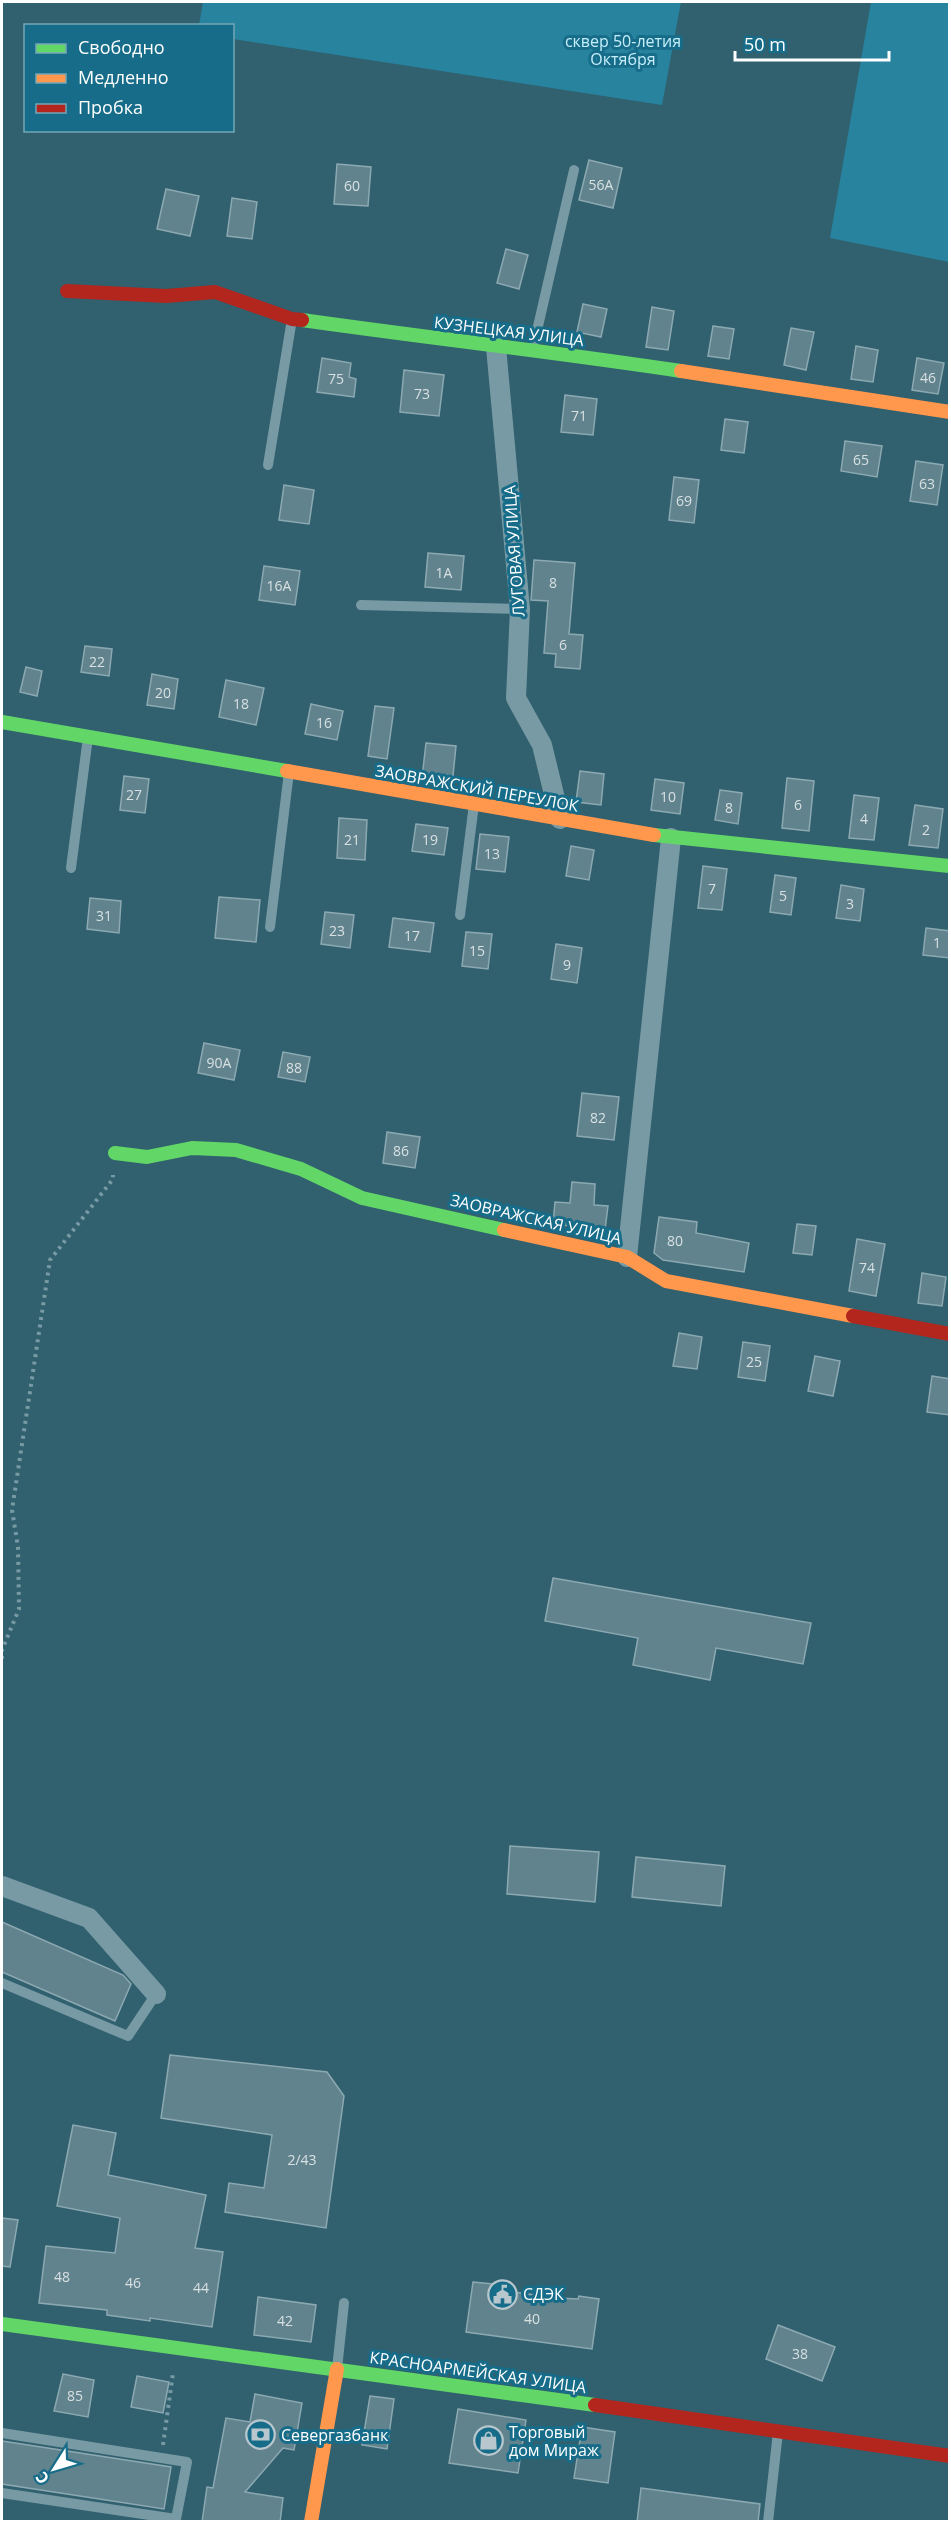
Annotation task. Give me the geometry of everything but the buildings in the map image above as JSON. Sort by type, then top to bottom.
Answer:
[{"type":"street","name":"КУЗНЕЦКАЯ УЛИЦА","points":[[67,291],[166,296],[215,292],[292,319],[496,347],[533,349],[950,412]]},
{"type":"street","name":"ЛУГОВАЯ УЛИЦА","points":[[496,347],[520,609],[516,698],[542,745],[560,819]]},
{"type":"street","name":"ЗАОВРАЖСКИЙ ПЕРЕУЛОК","points":[[2,722],[671,838],[950,867]]},
{"type":"street","points":[[627,1257],[671,838]]},
{"type":"street","name":"ЗАОВРАЖСКАЯ УЛИЦА","points":[[115,1153],[148,1157],[190,1148],[234,1149],[285,1163],[328,1179],[362,1197],[627,1257],[636,1260],[654,1276],[666,1281],[950,1334]]},
{"type":"street","points":[[2,1886],[89,1918],[156,1994]]},
{"type":"street","name":"КРАСНОАРМЕЙСКАЯ УЛИЦА","points":[[2,2324],[177,2350],[337,2369],[778,2430],[950,2456]]},
{"type":"street","points":[[311,2522],[337,2369]]},
{"type":"lane","points":[[533,349],[574,170]]},
{"type":"lane","points":[[268,465],[292,319]]},
{"type":"lane","points":[[361,605],[520,609]]},
{"type":"lane","points":[[71,868],[88,737]]},
{"type":"lane","points":[[270,927],[289,772]]},
{"type":"lane","points":[[460,915],[474,804]]},
{"type":"lane","points":[[2,1983],[128,2036],[156,1994]]},
{"type":"lane","points":[[337,2369],[344,2303]]},
{"type":"lane","points":[[768,2522],[778,2430]]},
{"type":"lane","points":[[2,2433],[187,2462],[177,2520],[2,2493]]},
{"type":"path","points":[[2,1659],[2,1650],[19,1610],[18,1547],[12,1510],[50,1260],[113,1179],[115,1153]]},
{"type":"path","points":[[162,2458],[177,2350]]},
{"type":"green space","name":"сквер 50-летия Октября","points":[[203,2],[681,2],[662,105],[234,39],[234,24],[199,24]]},
{"type":"green space","points":[[871,2],[949,2],[949,262],[830,238]]},
{"type":"traffic: fast","points":[[302,320],[681,371]]},
{"type":"traffic: fast","points":[[2,722],[287,771]]},
{"type":"traffic: fast","points":[[654,835],[949,866]]},
{"type":"traffic: fast","points":[[115,1153],[147,1157],[192,1148],[236,1150],[301,1169],[362,1198],[504,1230]]},
{"type":"traffic: fast","points":[[2,2324],[595,2405]]},
{"type":"traffic: slow","points":[[681,371],[950,412]]},
{"type":"traffic: slow","points":[[287,771],[654,835]]},
{"type":"traffic: slow","points":[[504,1230],[627,1257],[666,1281],[853,1316]]},
{"type":"traffic: slow","points":[[311,2522],[337,2369]]},
{"type":"traffic: jam","points":[[67,291],[166,296],[215,292],[292,319],[302,320]]},
{"type":"traffic: jam","points":[[853,1316],[950,1334]]},
{"type":"traffic: jam","points":[[595,2405],[950,2456]]},
{"type":"place","name":"СДЭК","points":[[502,2294]]},
{"type":"place","name":"Севергазбанк","points":[[260,2435]]},
{"type":"place","name":"Торговый дом Мираж","points":[[488,2441]]}]
